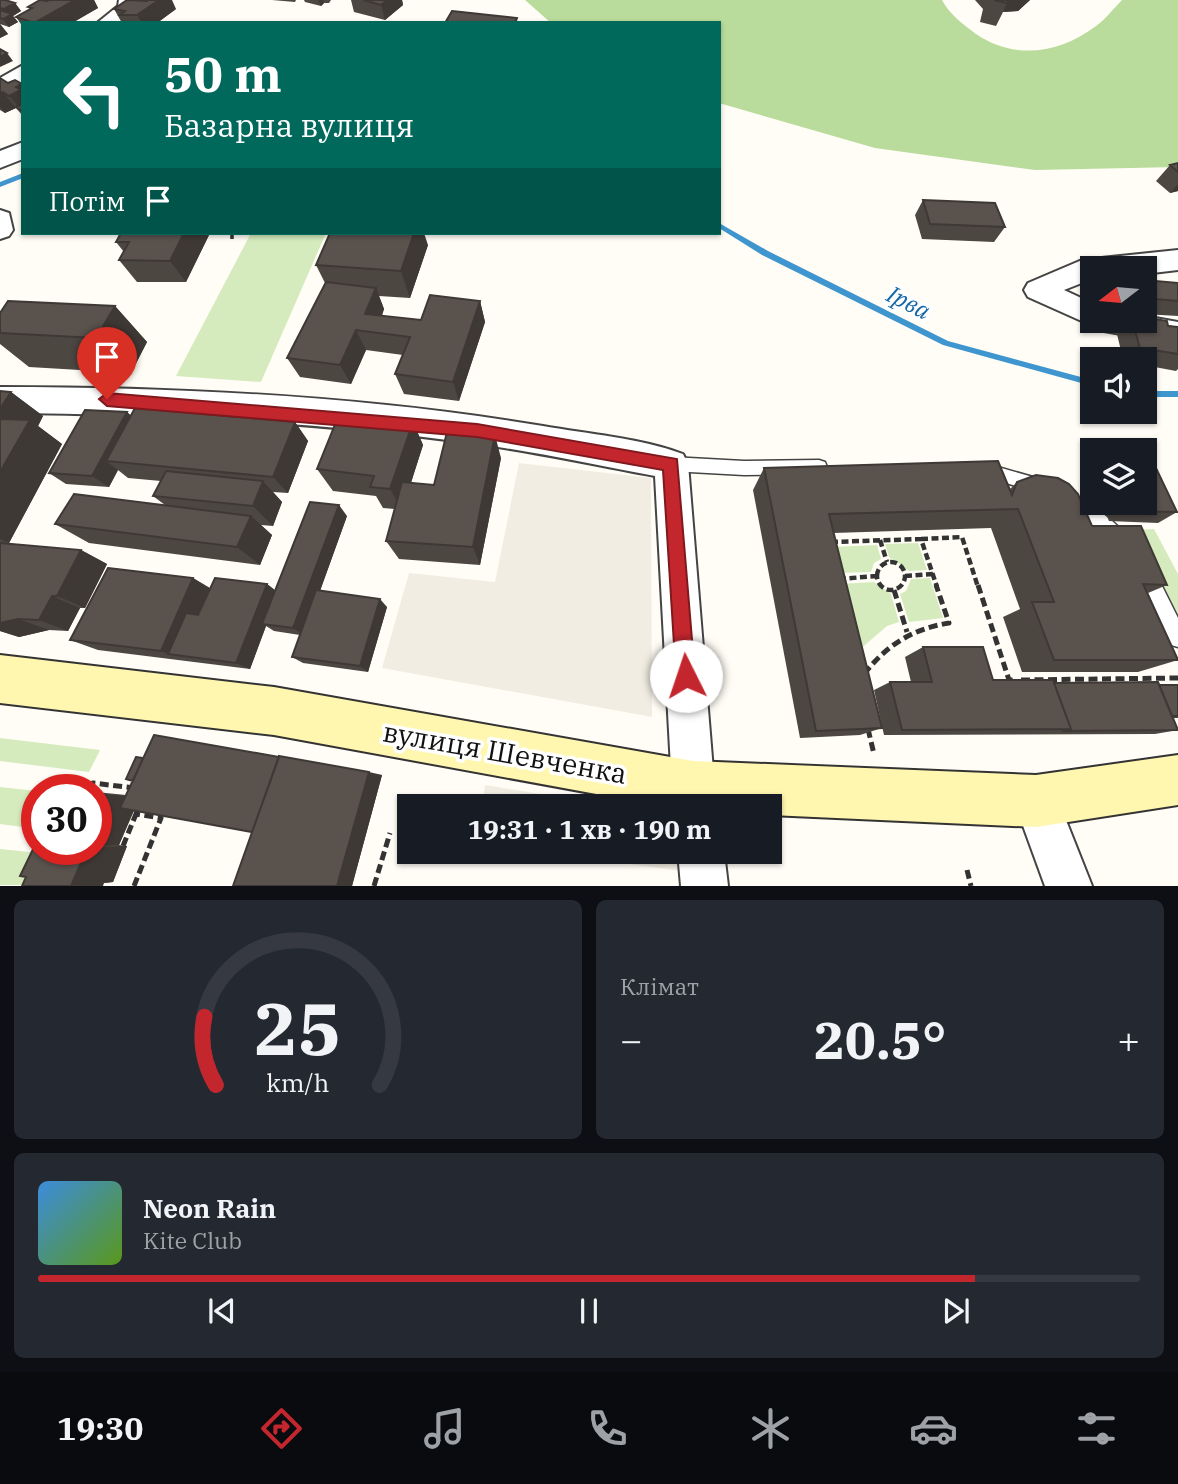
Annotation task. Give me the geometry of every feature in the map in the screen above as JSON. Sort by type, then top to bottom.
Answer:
[{"type":"main road","name":"вулиця Шевченка","points":[[0,679],[274,711],[684,794]]},
{"type":"main road","name":"вулиця Шевченка","points":[[782,797],[1035,801],[1178,780]]},
{"type":"street","points":[[110,21],[128,8],[129,0]]},
{"type":"street","points":[[0,88],[21,72]]},
{"type":"street","points":[[0,160],[21,150]]},
{"type":"street","points":[[0,219],[0,230]]},
{"type":"street","points":[[1157,262],[1178,260]]},
{"type":"street","points":[[1080,271],[1038,290],[1080,309]]},
{"type":"street","points":[[1157,329],[1178,333]]},
{"type":"street","points":[[0,400],[107,399],[477,430],[671,464],[694,794]]},
{"type":"street","points":[[1035,801],[1069,886]]},
{"type":"street","points":[[702,864],[705,886]]},
{"type":"lane","points":[[671,464],[744,468],[836,466]]},
{"type":"lane","points":[[963,467],[1041,486],[1104,525],[1135,555],[1178,638]]},
{"type":"path","points":[[232,235],[232,241]]},
{"type":"path","points":[[829,555],[826,542],[962,537],[1009,680],[1178,678]]},
{"type":"path","points":[[856,668],[859,681],[878,655],[907,633],[949,622],[921,539]]},
{"type":"path","points":[[880,540],[887,562]]},
{"type":"path","points":[[877,576],[880,565],[887,562],[896,565],[905,576]]},
{"type":"path","points":[[905,576],[933,574]]},
{"type":"path","points":[[877,576],[885,587],[894,590],[902,587],[905,576]]},
{"type":"path","points":[[838,592],[835,579],[877,576]]},
{"type":"path","points":[[894,590],[907,633]]},
{"type":"path","points":[[866,717],[876,762]]},
{"type":"path","points":[[112,785],[146,789]]},
{"type":"path","points":[[123,846],[141,802]]},
{"type":"path","points":[[134,886],[161,818],[136,814]]},
{"type":"path","points":[[374,886],[390,833]]},
{"type":"path","points":[[967,870],[971,886]]},
{"type":"green space","points":[[525,0],[942,0],[962,23],[991,42],[1006,48],[1036,50],[1052,48],[1082,35],[1103,20],[1122,0],[1178,0],[1178,167],[1035,170],[875,148],[721,104],[721,21],[549,21]]},
{"type":"green space","points":[[250,235],[325,235],[261,382],[176,376]]},
{"type":"green space","points":[[1154,529],[1178,574],[1178,621],[1132,530]]},
{"type":"green space","points":[[918,543],[927,570],[909,571],[889,557],[885,544]]},
{"type":"green space","points":[[877,545],[881,559],[874,563],[871,572],[839,573],[831,547]]},
{"type":"green space","points":[[930,578],[943,618],[909,622],[900,594],[906,591],[911,579]]},
{"type":"green space","points":[[874,582],[891,594],[899,622],[887,626],[858,651],[841,584]]},
{"type":"green space","points":[[0,738],[100,750],[89,772],[0,761]]},
{"type":"green space","points":[[0,787],[21,789],[21,827],[0,824]]},
{"type":"green space","points":[[0,849],[21,851],[21,865],[64,865],[55,885],[0,885]]},
{"type":"shaded area","points":[[519,463],[651,478],[652,717],[382,668],[409,573],[495,582]]},
{"type":"shaded area","points":[[485,785],[541,794],[484,794]]},
{"type":"shaded area","points":[[630,864],[681,864],[682,871]]},
{"type":"building","points":[[0,0],[15,3],[4,9],[0,8]]},
{"type":"building","points":[[40,0],[75,0],[38,21],[16,17],[32,8],[28,7]]},
{"type":"building","points":[[127,0],[159,0],[137,15],[120,15],[125,11],[114,9]]},
{"type":"building","points":[[363,0],[387,0],[381,5]]},
{"type":"building","points":[[0,10],[12,14],[0,18]]},
{"type":"building","points":[[452,11],[517,18],[516,21],[446,21]]},
{"type":"building","points":[[0,78],[8,83],[15,80],[21,83],[16,87],[21,90],[9,96],[0,93]]},
{"type":"building","points":[[1178,163],[1178,172],[1170,165]]},
{"type":"building","points":[[923,200],[995,203],[1005,227],[930,224]]},
{"type":"building","points":[[120,235],[183,235],[170,261],[119,260],[129,242],[116,242]]},
{"type":"building","points":[[329,235],[413,235],[401,271],[316,265]]},
{"type":"building","points":[[1157,281],[1178,283],[1178,301],[1157,299]]},
{"type":"building","points":[[326,282],[376,288],[365,314],[421,320],[430,295],[480,301],[453,382],[395,374],[410,337],[356,330],[340,365],[287,358]]},
{"type":"building","points":[[8,301],[115,306],[96,338],[0,333],[0,313]]},
{"type":"building","points":[[1157,319],[1167,321],[1168,326],[1178,327],[1178,354],[1157,351],[1157,347],[1140,347],[1136,333],[1157,333]]},
{"type":"building","points":[[0,391],[11,392],[0,409]]},
{"type":"building","points":[[135,408],[295,422],[273,477],[106,461]]},
{"type":"building","points":[[85,410],[127,412],[92,476],[49,473]]},
{"type":"building","points":[[0,419],[30,420],[0,472]]},
{"type":"building","points":[[396,420],[413,422],[390,489],[370,487],[374,476],[317,469],[336,422],[393,429]]},
{"type":"building","points":[[447,432],[495,435],[473,547],[386,541],[402,482],[434,485]]},
{"type":"building","points":[[998,461],[1012,495],[1017,482],[1036,475],[1058,478],[1069,484],[1078,494],[1080,515],[1087,515],[1092,526],[1141,526],[1167,585],[1143,584],[1178,660],[1054,660],[1032,602],[1054,602],[1018,509],[829,514],[882,728],[816,731],[764,468]]},
{"type":"building","points":[[1157,470],[1177,512],[1157,512]]},
{"type":"building","points":[[166,471],[263,481],[253,506],[153,496]]},
{"type":"building","points":[[74,494],[251,516],[237,547],[55,524]]},
{"type":"building","points":[[310,502],[339,505],[293,628],[262,624]]},
{"type":"building","points":[[0,543],[81,550],[57,596],[52,596],[39,620],[18,619],[0,623]]},
{"type":"building","points":[[108,568],[193,578],[161,651],[70,640]]},
{"type":"building","points":[[215,578],[267,584],[236,663],[168,654],[186,613],[198,615]]},
{"type":"building","points":[[316,590],[380,599],[360,666],[292,657]]},
{"type":"building","points":[[923,647],[983,647],[993,680],[1053,680],[1071,729],[902,730],[890,682],[932,682]]},
{"type":"building","points":[[1158,682],[1178,730],[1062,731],[1071,729],[1054,683]]},
{"type":"building","points":[[1159,685],[1178,685],[1178,716],[1172,716]]},
{"type":"building","points":[[154,735],[279,757],[252,832],[120,808]]},
{"type":"building","points":[[279,756],[369,772],[337,886],[233,886]]},
{"type":"building","points":[[136,757],[143,758],[133,781],[126,779]]},
{"type":"building","points":[[25,865],[80,865],[71,886],[22,886],[26,877],[20,876]]},
{"type":"waterway","name":"Ірва","points":[[0,185],[21,176]]},
{"type":"waterway","name":"Ірва","points":[[721,226],[765,253],[946,343],[1080,380]]},
{"type":"waterway","name":"Ірва","points":[[1157,394],[1178,394]]},
{"type":"route","points":[[107,399],[477,430],[671,464],[686,676]]}]
